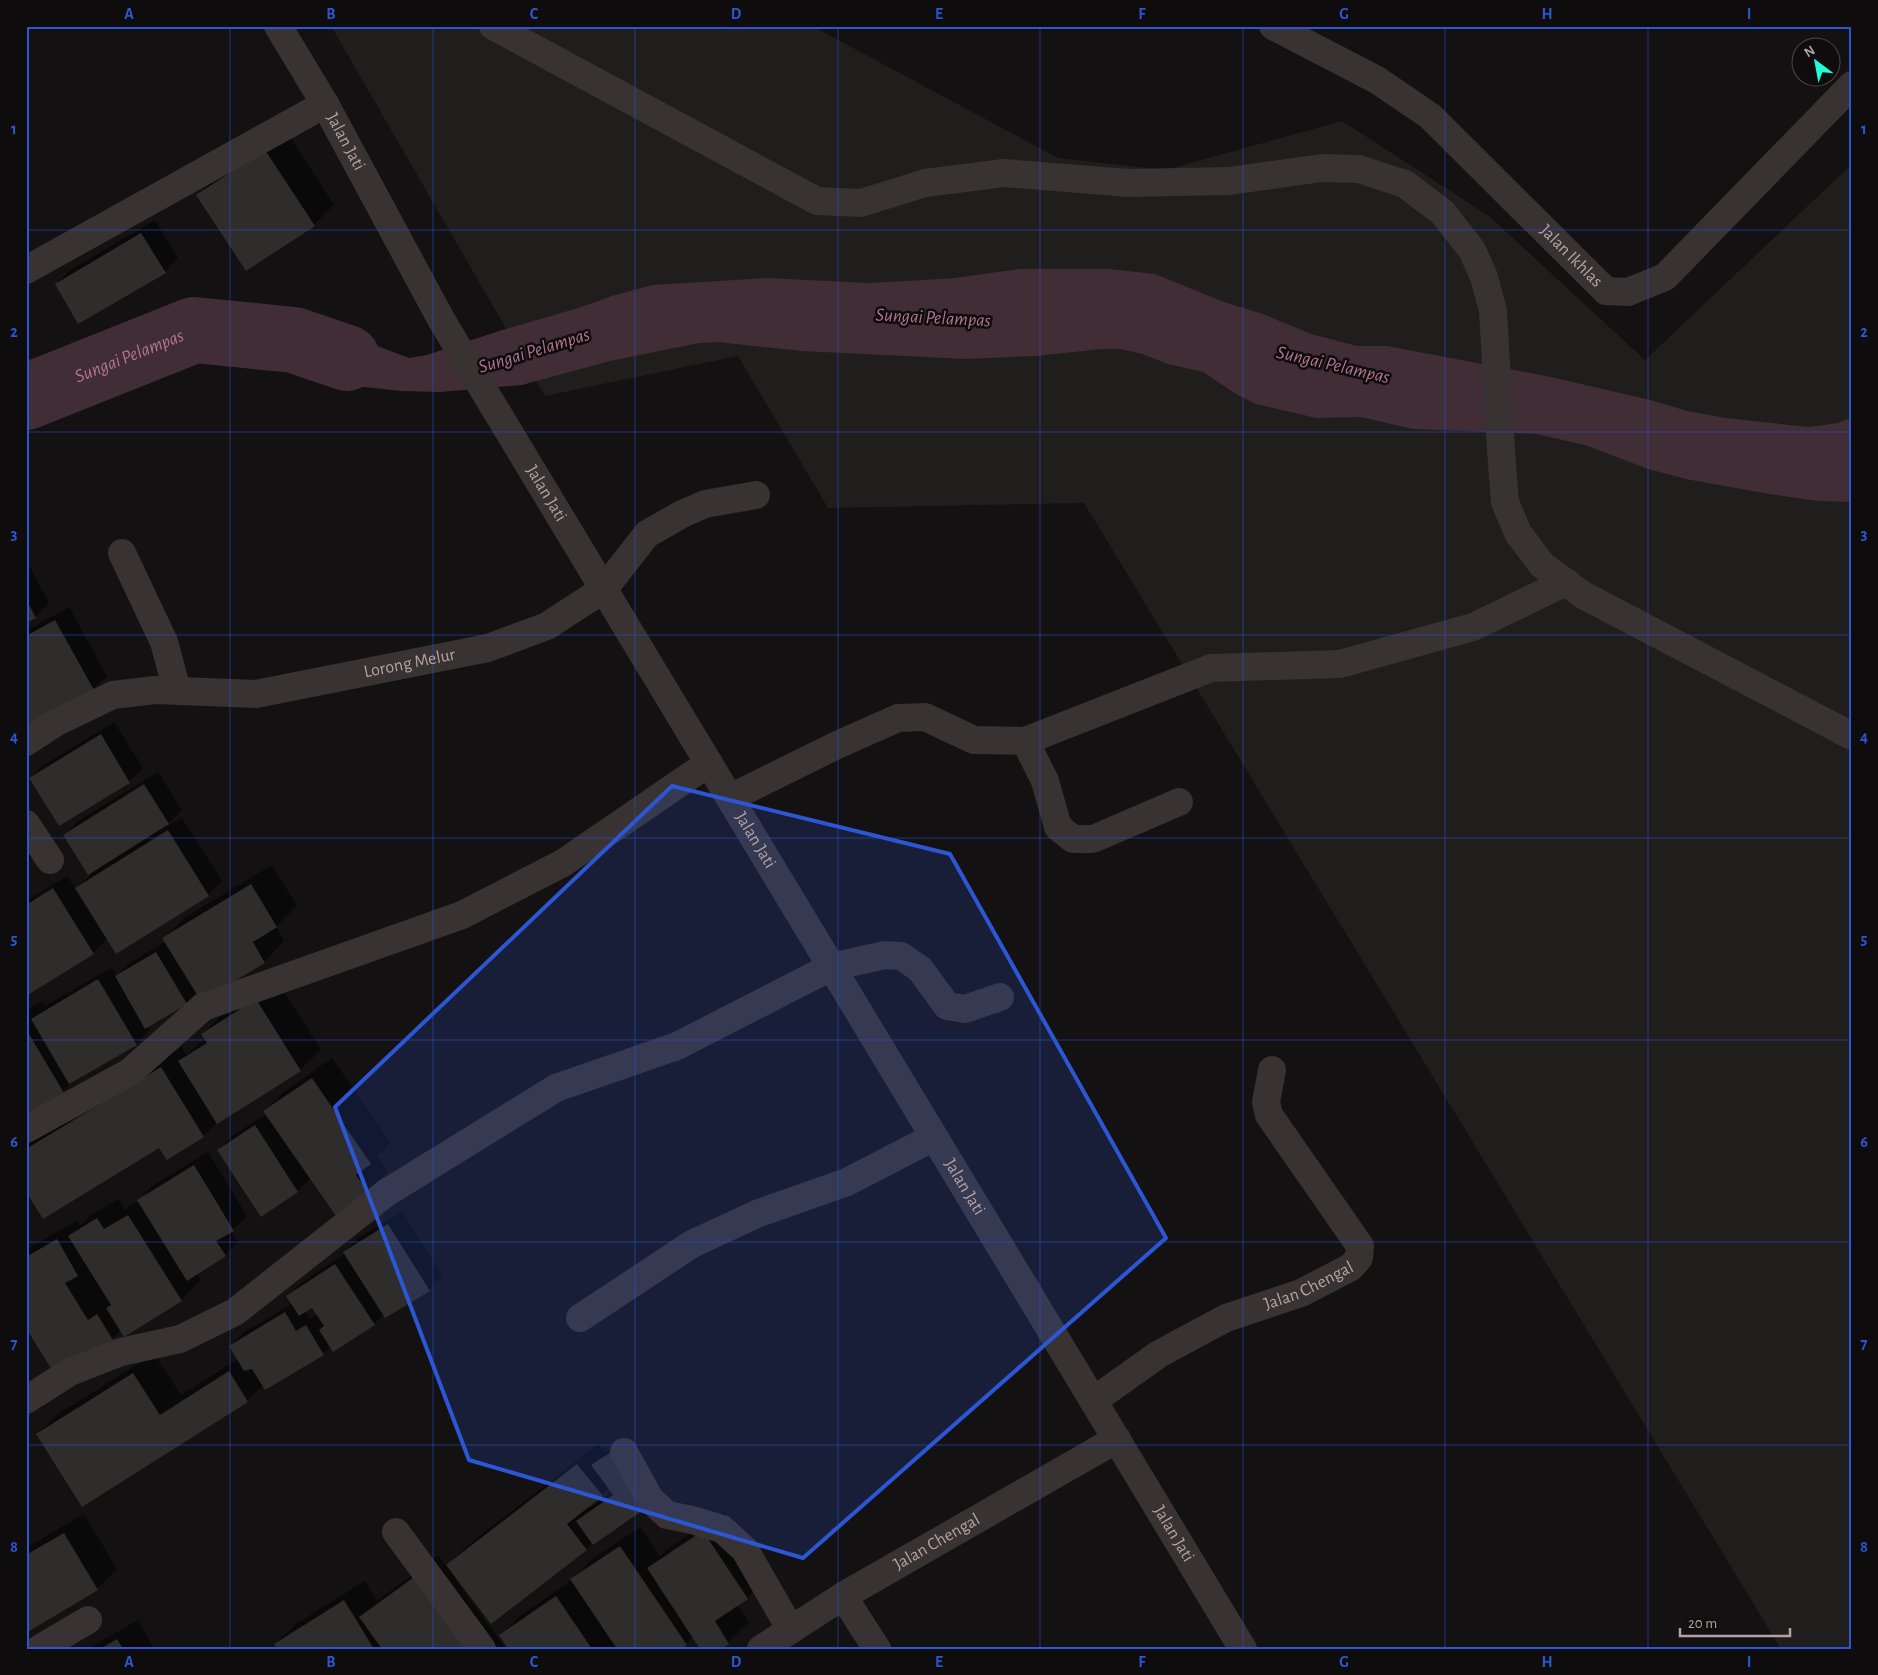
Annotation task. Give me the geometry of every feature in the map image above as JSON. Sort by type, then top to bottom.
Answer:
[{"type":"street","name":"Jalan Jati","points":[[278,26],[325,104],[442,321],[1243,1649]]},
{"type":"street","points":[[493,26],[817,201],[861,203],[925,183],[1004,173],[1129,183],[1229,180],[1322,168],[1359,169],[1405,184],[1443,213],[1472,250],[1484,277],[1493,311],[1500,450],[1505,502],[1518,533],[1542,564],[1583,596],[1852,736]]},
{"type":"street","name":"Jalan Ikhlas","points":[[1273,26],[1377,80],[1430,116],[1606,291],[1628,292],[1665,277],[1852,85]]},
{"type":"street","points":[[26,270],[325,104]]},
{"type":"street","name":"Lorong Melur","points":[[26,742],[55,723],[113,695],[155,690],[256,694],[488,648],[547,626],[604,590],[647,534],[682,514],[705,504],[756,494]]},
{"type":"street","points":[[122,553],[164,642],[177,690]]},
{"type":"street","points":[[730,798],[835,746],[898,718],[926,717],[974,740],[1025,740],[1212,668],[1340,664],[1473,627],[1566,582]]},
{"type":"street","points":[[1025,740],[1045,781],[1058,826],[1073,839],[1093,839],[1179,802]]},
{"type":"street","points":[[26,1129],[130,1072],[203,1007],[462,916],[563,863],[709,763]]},
{"type":"street","points":[[26,824],[50,860]]},
{"type":"street","points":[[26,1400],[70,1372],[121,1352],[180,1339],[235,1312],[386,1192],[556,1088],[677,1046],[831,967],[885,955],[901,956],[920,969],[947,1006],[965,1009],[1000,997]]},
{"type":"street","name":"Jalan Chengal","points":[[1093,1401],[1159,1354],[1226,1318],[1301,1293],[1351,1267],[1359,1258],[1360,1246],[1270,1115],[1266,1102],[1272,1070]]},
{"type":"street","points":[[580,1318],[692,1244],[759,1213],[847,1182],[934,1137]]},
{"type":"street","name":"Jalan Chengal","points":[[761,1649],[843,1596],[1117,1440]]},
{"type":"street","points":[[624,1452],[650,1499],[667,1515],[722,1529],[745,1550],[791,1630]]},
{"type":"street","points":[[396,1532],[482,1649]]},
{"type":"street","points":[[843,1596],[877,1649]]},
{"type":"street","points":[[39,1649],[88,1620]]},
{"type":"highlighted area","points":[[672,786],[950,854],[1166,1238],[803,1558],[469,1460],[335,1107]]},
{"type":"shaded area","points":[[331,26],[812,26],[1058,158],[1165,170],[1342,121],[1489,216],[1645,360],[1852,164],[1852,1649],[1781,1649],[1084,503],[828,508],[738,356],[545,396]]},
{"type":"water","points":[[1020,269],[1110,269],[1155,274],[1311,334],[1357,346],[1387,346],[1546,376],[1651,400],[1687,411],[1726,418],[1809,427],[1838,423],[1852,417],[1852,502],[1818,501],[1686,479],[1648,469],[1585,445],[1536,434],[1413,429],[1361,417],[1316,418],[1256,404],[1236,394],[1203,372],[1168,364],[1142,354],[1121,349],[1102,349],[1036,356],[966,359],[802,351],[716,342],[699,343],[610,361],[522,385],[440,392],[401,391],[337,384],[298,375],[253,360],[259,337],[274,317],[302,328],[364,341],[409,358],[427,355],[499,331],[652,285],[768,278],[867,283],[954,278]]},
{"type":"building","points":[[265,150],[315,226],[246,271],[196,195]]},
{"type":"building","points":[[141,233],[166,273],[78,324],[55,284]]},
{"type":"building","points":[[26,599],[36,618],[26,623]]},
{"type":"building","points":[[55,620],[94,690],[26,728],[26,636]]},
{"type":"building","points":[[101,734],[130,783],[59,826],[29,778]]},
{"type":"building","points":[[144,784],[169,824],[88,875],[63,835]]},
{"type":"building","points":[[168,830],[209,896],[116,954],[75,888]]},
{"type":"building","points":[[251,884],[277,927],[253,942],[265,963],[201,1001],[162,938]]},
{"type":"building","points":[[53,888],[94,954],[26,996],[26,905]]},
{"type":"building","points":[[156,952],[187,1004],[145,1029],[115,976]]},
{"type":"building","points":[[98,979],[137,1045],[69,1084],[31,1019]]},
{"type":"building","points":[[256,999],[301,1071],[217,1124],[178,1061],[207,1043],[201,1034]]},
{"type":"building","points":[[26,1029],[64,1093],[26,1114]]},
{"type":"building","points":[[161,1067],[204,1137],[167,1160],[159,1148],[43,1219],[26,1192],[26,1149]]},
{"type":"building","points":[[312,1078],[371,1164],[356,1175],[369,1193],[336,1216],[263,1111]]},
{"type":"building","points":[[255,1125],[298,1192],[261,1217],[217,1150]]},
{"type":"building","points":[[194,1165],[234,1231],[216,1241],[226,1256],[187,1281],[137,1200]]},
{"type":"building","points":[[128,1215],[182,1301],[124,1337],[106,1308],[111,1305],[68,1236],[97,1218],[104,1229]]},
{"type":"building","points":[[388,1224],[430,1291],[385,1318],[343,1252]]},
{"type":"building","points":[[57,1239],[78,1276],[65,1283],[88,1320],[97,1314],[113,1340],[55,1375],[26,1328],[26,1257]]},
{"type":"building","points":[[335,1264],[375,1325],[333,1352],[319,1330],[324,1326],[312,1308],[299,1316],[286,1296]]},
{"type":"building","points":[[285,1312],[296,1331],[306,1325],[324,1355],[265,1390],[252,1369],[244,1371],[229,1346]]},
{"type":"building","points":[[229,1371],[248,1402],[82,1507],[36,1434],[133,1373],[160,1415]]},
{"type":"building","points":[[611,1452],[649,1506],[593,1545],[576,1521],[613,1495],[591,1465]]},
{"type":"building","points":[[577,1464],[603,1496],[567,1524],[587,1550],[491,1624],[446,1565]]},
{"type":"building","points":[[703,1531],[748,1599],[715,1621],[729,1644],[721,1649],[700,1649],[647,1568]]},
{"type":"building","points":[[64,1533],[98,1590],[26,1633],[26,1555]]},
{"type":"building","points":[[620,1546],[687,1645],[682,1649],[617,1649],[570,1579]]},
{"type":"building","points":[[417,1575],[471,1649],[382,1649],[359,1617]]},
{"type":"building","points":[[556,1596],[592,1649],[508,1649],[499,1635]]},
{"type":"building","points":[[344,1600],[374,1649],[277,1649],[274,1644]]},
{"type":"building","points":[[117,1639],[123,1649],[100,1649]]},
{"type":"waterway","name":"Sungai Pelampas","points":[[26,397],[194,330],[294,340],[347,358]]}]
